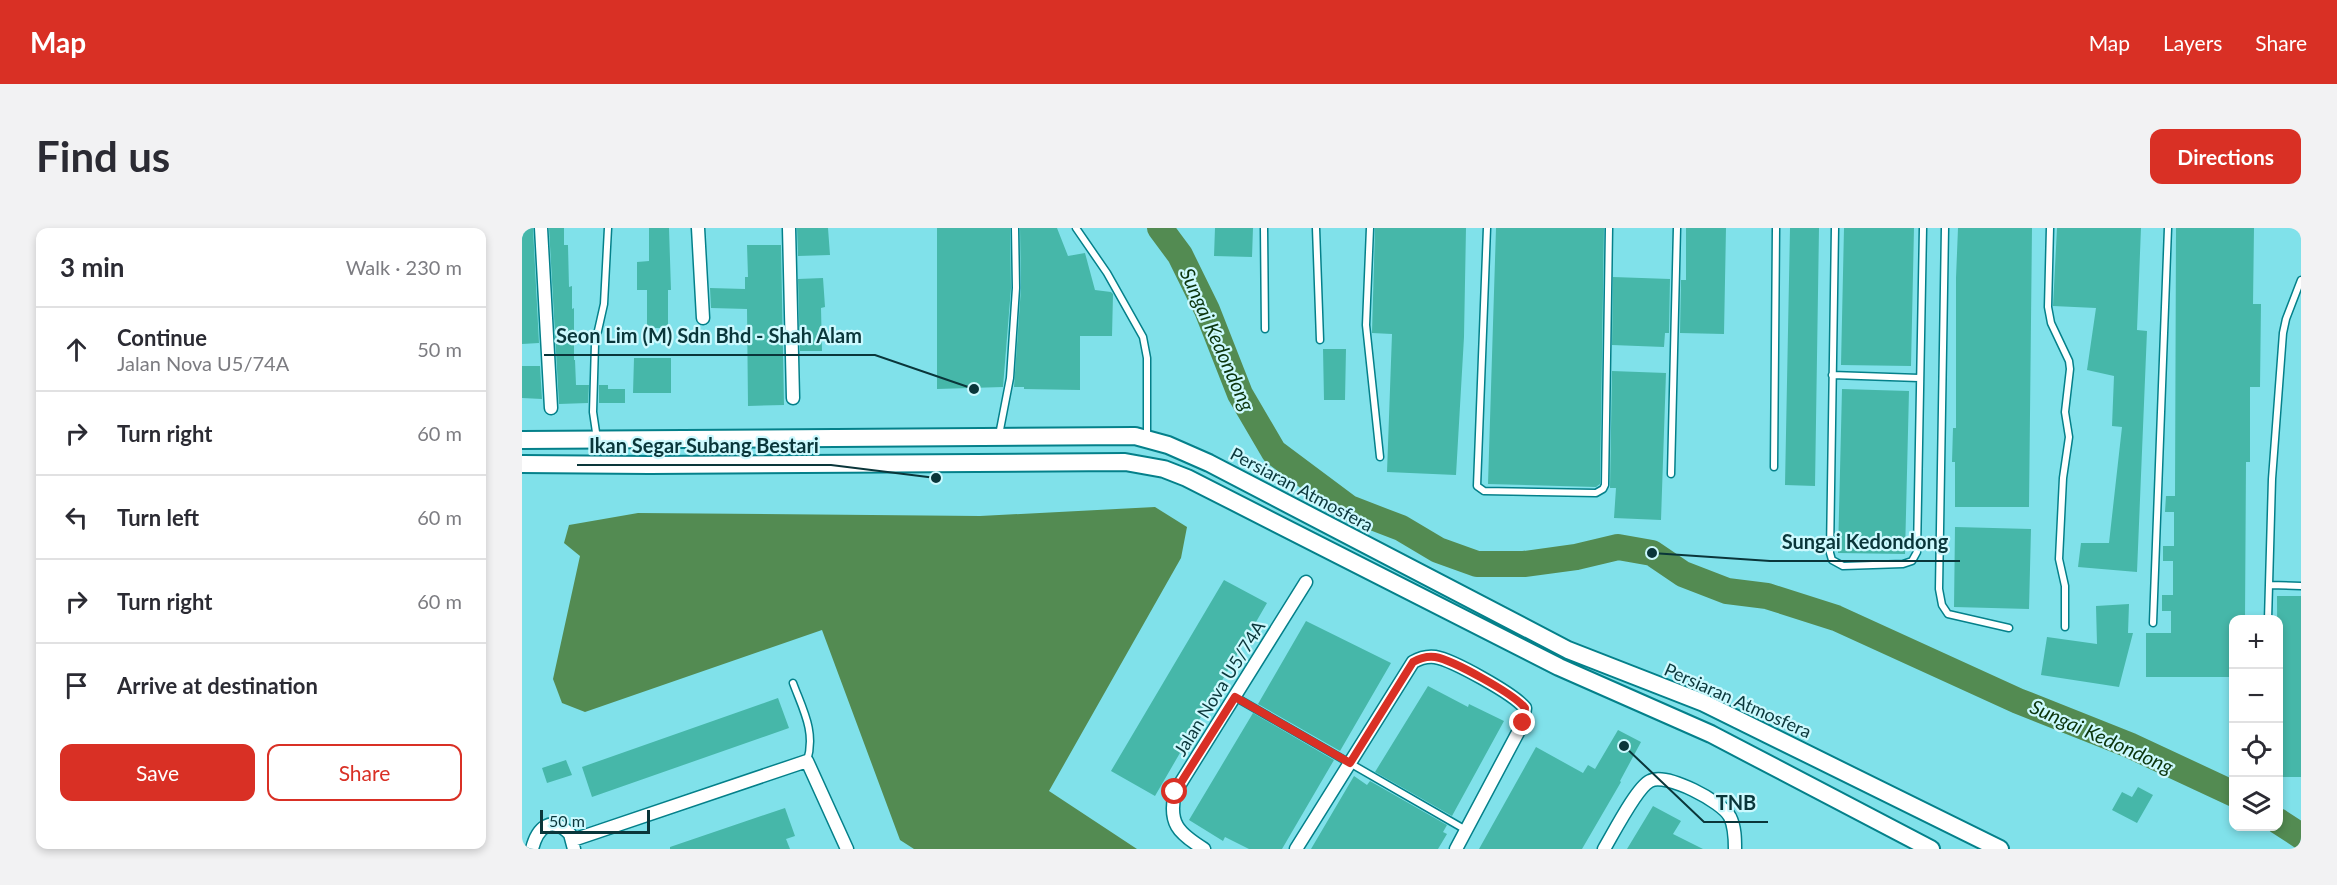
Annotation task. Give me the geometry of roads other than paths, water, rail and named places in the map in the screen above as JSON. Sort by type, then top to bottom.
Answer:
[{"type":"street","points":[[541,228],[551,408]]},
{"type":"street","points":[[698,228],[703,318]]},
{"type":"street","points":[[789,228],[793,398]]},
{"type":"street","name":"Persiaran Atmosfera","points":[[522,440],[999,435],[1135,436],[1147,439],[1209,463],[1569,650],[1704,703],[2000,849]]},
{"type":"street","points":[[522,464],[1125,462],[1164,469],[1187,478],[1558,667],[1711,734],[1931,849]]},
{"type":"street","name":"Jalan Nova U5/74A","points":[[1204,849],[1177,829],[1172,804],[1175,792],[1306,582]]},
{"type":"street","points":[[1296,849],[1413,662],[1419,658],[1434,657],[1506,691],[1525,708],[1523,723],[1456,849]]},
{"type":"street","points":[[533,849],[535,836],[546,826],[559,826],[570,834],[573,844],[807,761],[847,849]]},
{"type":"street","points":[[1604,849],[1643,785],[1659,778],[1669,779],[1721,805],[1730,817],[1735,849]]},
{"type":"lane","points":[[597,440],[593,412],[595,344],[604,304],[608,228]]},
{"type":"lane","points":[[999,435],[1010,378],[1016,288],[1015,228]]},
{"type":"lane","points":[[1076,228],[1107,273],[1143,337],[1147,358],[1147,439]]},
{"type":"lane","points":[[1264,228],[1265,329]]},
{"type":"lane","points":[[1316,228],[1320,340]]},
{"type":"lane","points":[[1370,228],[1366,325],[1380,457]]},
{"type":"lane","points":[[1487,228],[1477,486],[1484,491],[1596,493],[1604,489],[1605,485],[1609,228]]},
{"type":"lane","points":[[1671,474],[1677,228]]},
{"type":"lane","points":[[1774,467],[1776,228]]},
{"type":"lane","points":[[1835,228],[1830,553],[1832,561],[1843,566],[1903,564],[1912,561],[1916,556],[1923,228]]},
{"type":"lane","points":[[1945,228],[1940,589],[1942,605],[1948,614],[2009,628]]},
{"type":"lane","points":[[2050,228],[2048,307],[2050,323],[2069,361],[2070,369],[2065,411],[2069,437],[2063,478],[2059,559],[2065,586],[2065,627]]},
{"type":"lane","points":[[2153,623],[2168,228]]},
{"type":"lane","points":[[2268,615],[2272,479],[2283,333],[2301,280]]},
{"type":"lane","points":[[1832,375],[1919,378]]},
{"type":"lane","points":[[2269,585],[2301,586]]},
{"type":"lane","points":[[793,683],[810,730],[812,746],[807,761]]},
{"type":"lane","points":[[1235,697],[1467,831]]},
{"type":"waterway","name":"Sungai Kedondong","points":[[1160,228],[1180,255],[1207,310],[1240,394],[1274,452],[1349,508],[1401,528],[1438,550],[1477,564],[1524,564],[1576,557],[1618,547],[1652,553],[1683,574],[1727,591],[1767,596],[1836,618],[2018,701],[2129,745],[2229,792]]},
{"type":"waterway","name":"Sungai Kedondong","points":[[2283,824],[2301,836]]},
{"type":"place","name":"Seon Lim (M) Sdn Bhd - Shah Alam","points":[[974,389]]},
{"type":"place","name":"Ikan Segar Subang Bestari","points":[[936,478]]},
{"type":"place","name":"Sungai Kedondong","points":[[1652,553]]},
{"type":"place","name":"TNB","points":[[1624,746]]}]
